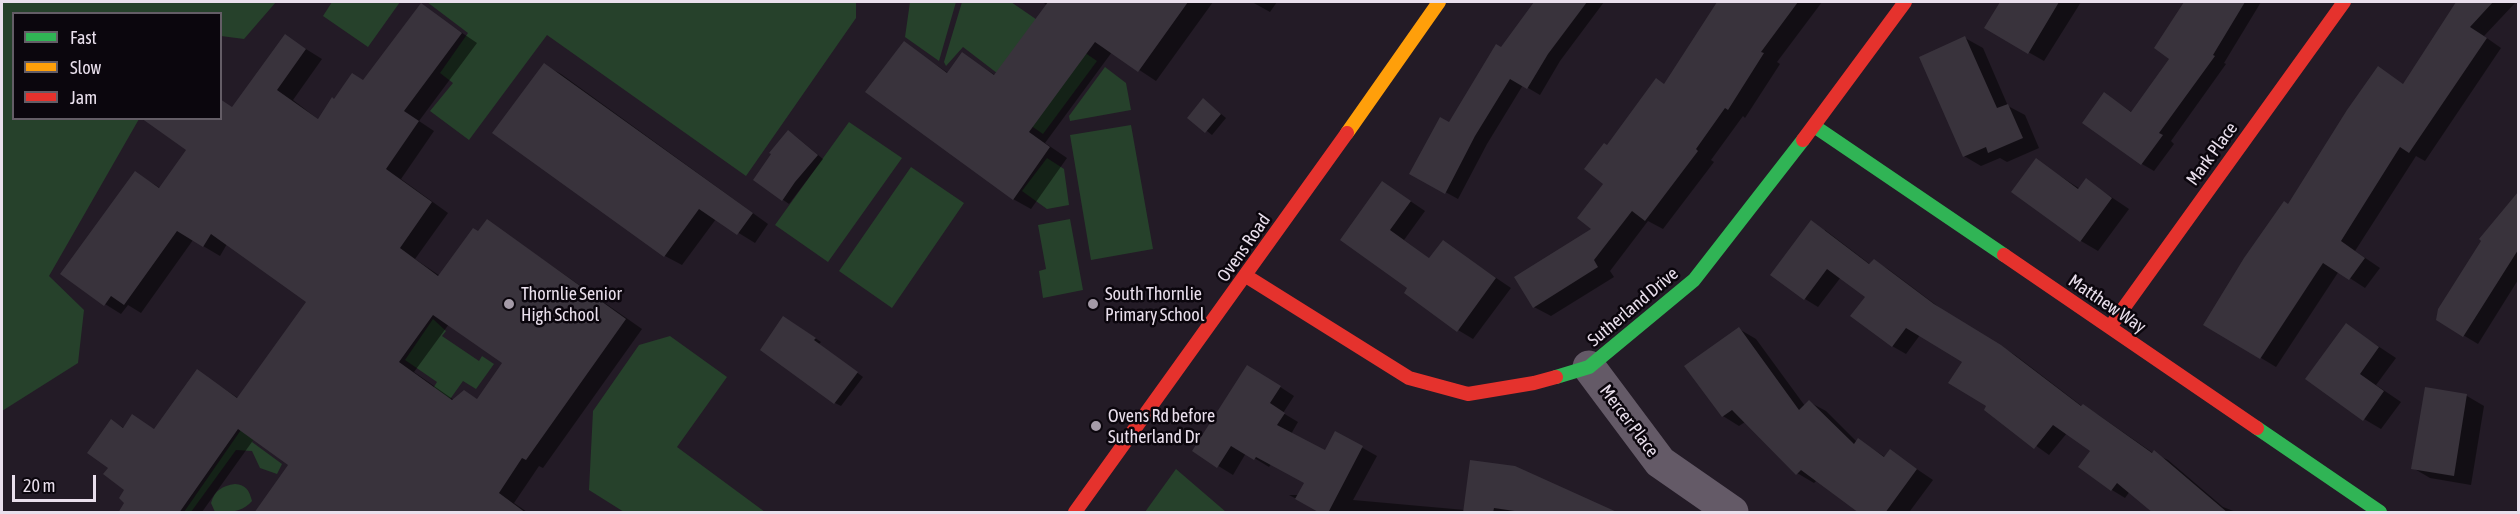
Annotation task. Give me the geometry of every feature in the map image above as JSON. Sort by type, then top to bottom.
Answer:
[{"type":"street","name":"Ovens Road","points":[[1075,513],[1440,2]]},
{"type":"street","name":"Sutherland Drive","points":[[1246,276],[1409,378],[1468,394],[1534,383],[1589,367],[1694,280],[1814,126],[1905,2]]},
{"type":"street","name":"Mark Place","points":[[2110,327],[2344,2]]},
{"type":"street","name":"Matthew Way","points":[[1814,126],[2380,513]]},
{"type":"street","name":"Mercer Place","points":[[1589,367],[1660,462],[1732,513]]},
{"type":"green space","points":[[2,2],[276,2],[244,39],[222,36],[222,12],[12,12],[12,120],[138,120],[49,276],[84,310],[78,363],[2,411]]},
{"type":"green space","points":[[332,2],[400,2],[368,47],[323,16]]},
{"type":"green space","points":[[427,2],[856,2],[856,18],[746,176],[547,35],[469,140],[430,111],[453,83],[440,73],[468,33]]},
{"type":"green space","points":[[910,2],[956,2],[939,61],[905,37]]},
{"type":"green space","points":[[962,2],[1011,2],[1097,61],[1043,134],[1011,112],[1023,93],[963,47],[946,66],[944,62]]},
{"type":"green space","points":[[1105,67],[1126,83],[1131,110],[1070,121],[1069,116]]},
{"type":"green space","points":[[849,122],[902,158],[828,262],[775,225]]},
{"type":"green space","points":[[1131,125],[1153,249],[1091,260],[1070,135]]},
{"type":"green space","points":[[1047,158],[1064,169],[1069,205],[1047,209],[1022,191]]},
{"type":"green space","points":[[911,167],[964,203],[892,308],[839,271]]},
{"type":"green space","points":[[1070,219],[1083,290],[1043,298],[1039,271],[1046,269],[1038,225]]},
{"type":"green space","points":[[433,319],[446,331],[442,336],[479,361],[482,356],[494,364],[476,389],[463,381],[443,409],[427,398],[437,382],[405,360]]},
{"type":"green space","points":[[670,336],[727,377],[677,447],[765,512],[624,512],[589,490],[593,411],[639,345]]},
{"type":"green space","points":[[245,424],[257,432],[252,442],[282,464],[277,474],[260,468],[252,451],[236,450],[191,512],[184,512]]},
{"type":"green space","points":[[1176,469],[1226,512],[1145,512]]},
{"type":"green space","points":[[235,484],[246,489],[252,501],[244,508],[235,511],[215,512],[211,503],[217,492],[223,487]]},
{"type":"building","points":[[1048,2],[1188,2],[1138,72],[1095,42],[1029,132],[1050,147],[1013,200],[865,92],[904,41],[947,73],[962,52],[994,75]]},
{"type":"building","points":[[1534,2],[1587,2],[1548,54],[1527,89],[1510,79],[1475,136],[1445,194],[1409,174],[1440,117],[1449,122],[1496,44],[1501,47]]},
{"type":"building","points":[[1717,2],[1798,2],[1761,52],[1764,53],[1728,110],[1725,108],[1696,149],[1698,151],[1645,221],[1632,211],[1594,260],[1598,267],[1533,308],[1514,277],[1591,229],[1577,218],[1603,184],[1584,169],[1604,143],[1607,145],[1656,78],[1664,84]]},
{"type":"building","points":[[2000,2],[2059,2],[2028,54],[1984,28]]},
{"type":"building","points":[[2184,2],[2245,2],[2213,55],[2215,56],[2159,133],[2163,135],[2141,165],[2082,123],[2104,92],[2131,112],[2169,59],[2154,48]]},
{"type":"building","points":[[2456,2],[2493,2],[2470,27],[2487,38],[2409,153],[2400,147],[2341,241],[2365,258],[2349,280],[2323,263],[2260,359],[2203,325],[2244,258],[2284,201],[2288,204],[2347,110],[2378,66],[2403,84]]},
{"type":"building","points":[[421,3],[462,33],[404,111],[419,121],[386,169],[432,202],[400,248],[438,276],[473,228],[478,231],[487,219],[626,319],[526,460],[522,458],[499,493],[526,513],[254,513],[288,465],[238,429],[179,513],[118,513],[124,503],[119,498],[124,490],[103,474],[108,468],[87,453],[111,419],[123,428],[132,414],[154,429],[197,369],[237,398],[306,302],[211,234],[203,247],[177,231],[124,305],[111,296],[104,306],[60,274],[135,171],[159,188],[186,150],[144,120],[222,120],[222,100],[232,107],[285,34],[306,49],[277,90],[318,119],[332,97],[334,99],[352,73],[363,80]],"holes":[[[433,315],[502,363],[477,399],[464,390],[452,400],[399,362]]]},
{"type":"building","points":[[1965,36],[1997,108],[2008,104],[2023,138],[1988,153],[1986,147],[1963,157],[1919,57]]},
{"type":"building","points":[[544,63],[753,213],[737,235],[699,209],[664,257],[492,133]]},
{"type":"building","points":[[1203,98],[1221,114],[1205,133],[1187,118]]},
{"type":"building","points":[[788,130],[818,155],[782,201],[753,180],[771,154],[769,153]]},
{"type":"building","points":[[2036,158],[2078,189],[2086,178],[2112,198],[2080,242],[2011,192]]},
{"type":"building","points":[[1382,181],[1411,201],[1390,230],[1429,258],[1443,240],[1496,278],[1457,332],[1404,293],[1407,288],[1340,240]]},
{"type":"building","points":[[2518,192],[2518,250],[2463,337],[2436,320],[2438,309],[2481,241],[2479,239]]},
{"type":"building","points":[[1811,220],[1869,264],[1874,259],[1934,304],[2001,345],[2081,406],[2083,404],[2152,453],[2154,450],[2228,513],[2153,513],[2117,483],[2111,491],[2078,467],[2090,451],[2053,425],[2034,449],[1984,410],[1986,406],[1948,383],[1962,362],[1906,328],[1892,347],[1850,316],[1865,297],[1827,269],[1804,300],[1770,275]]},
{"type":"building","points":[[783,316],[816,338],[814,340],[858,372],[834,404],[760,350]]},
{"type":"building","points":[[2346,323],[2379,347],[2360,374],[2384,391],[2363,421],[2305,379]]},
{"type":"building","points":[[1739,327],[1799,410],[1809,400],[1854,444],[1858,438],[1884,457],[1890,449],[1917,469],[1885,513],[1859,513],[1801,470],[1796,475],[1732,410],[1722,417],[1684,366]]},
{"type":"building","points":[[1247,365],[1281,386],[1270,403],[1285,413],[1277,425],[1325,450],[1335,431],[1363,446],[1328,513],[1320,513],[1295,499],[1304,483],[1256,457],[1254,460],[1231,446],[1217,468],[1192,451]]},
{"type":"building","points":[[2425,387],[2467,394],[2454,476],[2411,469]]},
{"type":"building","points":[[1470,460],[1515,466],[1619,513],[1528,513],[1494,508],[1493,513],[1463,513]]},
{"type":"traffic: fast","points":[[1814,126],[2004,255]]},
{"type":"traffic: fast","points":[[1556,377],[1589,367],[1694,280],[1803,140]]},
{"type":"traffic: fast","points":[[2257,428],[2380,512]]},
{"type":"traffic: slow","points":[[1347,133],[1439,2]]},
{"type":"traffic: jam","points":[[1803,140],[1905,2]]},
{"type":"traffic: jam","points":[[2110,327],[2344,2]]},
{"type":"traffic: jam","points":[[1075,512],[1347,133]]},
{"type":"traffic: jam","points":[[2004,255],[2257,428]]},
{"type":"traffic: jam","points":[[1246,276],[1409,378],[1468,394],[1556,377]]},
{"type":"place","name":"Thornlie Senior High School","points":[[509,304]]},
{"type":"place","name":"South Thornlie Primary School","points":[[1093,304]]},
{"type":"place","name":"Ovens Rd before Sutherland Dr","points":[[1096,426]]}]
